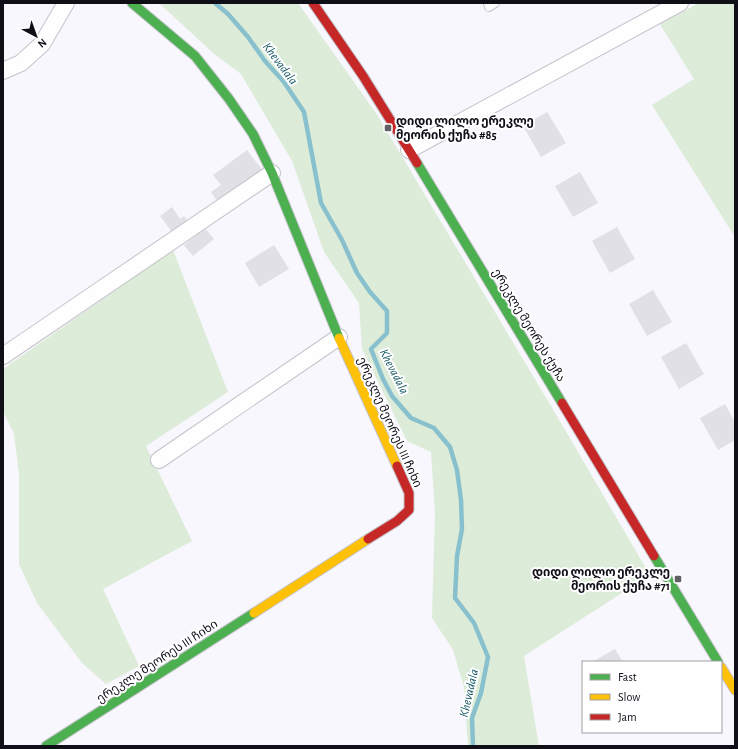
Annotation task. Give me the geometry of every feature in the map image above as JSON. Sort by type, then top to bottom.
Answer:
[{"type":"street","points":[[3,71],[21,63],[42,44],[66,3]]},
{"type":"street","name":"ერეკლე მეორეს III ჩიხი","points":[[46,746],[391,526],[409,510],[409,493],[339,338],[272,173],[253,134],[195,56],[132,3]]},
{"type":"street","name":"ერეკლე მეორეს ქუჩა","points":[[313,3],[363,76],[409,150],[717,661]]},
{"type":"street","points":[[409,150],[680,3]]},
{"type":"street","points":[[3,356],[272,173]]},
{"type":"street","points":[[159,460],[339,338]]},
{"type":"street","points":[[722,669],[735,690]]},
{"type":"lane","points":[[488,3],[489,7],[495,3]]},
{"type":"green space","points":[[159,3],[298,3],[376,113],[650,575],[524,656],[539,746],[468,746],[464,687],[453,650],[432,618],[435,513],[431,452],[407,441],[362,349],[359,303],[324,252],[292,161],[241,74],[213,53]]},
{"type":"green space","points":[[699,3],[735,3],[735,237],[652,105],[694,79],[660,24]]},
{"type":"green space","points":[[173,250],[228,392],[146,446],[192,541],[103,589],[139,666],[106,684],[82,663],[37,603],[19,564],[19,474],[14,434],[3,411],[3,369]]},
{"type":"building","points":[[547,112],[566,143],[541,157],[523,126]]},
{"type":"building","points":[[247,150],[264,172],[220,205],[211,192],[221,185],[213,175]]},
{"type":"building","points":[[580,172],[598,203],[573,217],[555,186]]},
{"type":"building","points":[[172,207],[180,219],[184,216],[190,224],[175,236],[160,216]]},
{"type":"building","points":[[617,227],[635,259],[610,273],[592,241]]},
{"type":"building","points":[[205,228],[214,239],[193,256],[184,245]]},
{"type":"building","points":[[274,245],[289,269],[259,287],[245,263]]},
{"type":"building","points":[[653,290],[672,322],[647,336],[629,304]]},
{"type":"building","points":[[686,343],[704,374],[679,389],[661,357]]},
{"type":"building","points":[[725,404],[735,422],[735,440],[718,450],[700,418]]},
{"type":"building","points":[[615,649],[622,661],[594,661]]},
{"type":"waterway","name":"Khevadala","points":[[215,3],[228,14],[248,37],[265,61],[284,82],[304,112],[321,203],[342,240],[357,273],[370,292],[387,311],[387,333],[371,349],[383,379],[392,396],[411,418],[434,428],[450,447],[457,470],[461,500],[462,529],[457,556],[455,598],[474,623],[488,657],[481,693],[472,718],[473,746]]},
{"type":"traffic: fast","points":[[132,3],[195,56],[229,99],[253,134],[272,173],[339,338]]},
{"type":"traffic: fast","points":[[417,163],[562,403]]},
{"type":"traffic: fast","points":[[654,556],[717,661]]},
{"type":"traffic: fast","points":[[46,746],[254,613]]},
{"type":"traffic: slow","points":[[339,338],[397,466]]},
{"type":"traffic: slow","points":[[254,613],[368,539]]},
{"type":"traffic: slow","points":[[722,669],[735,690]]},
{"type":"traffic: jam","points":[[313,3],[363,76],[417,163]]},
{"type":"traffic: jam","points":[[562,403],[654,556]]},
{"type":"traffic: jam","points":[[368,539],[397,521],[409,510],[409,493],[397,466]]},
{"type":"place","name":"დიდი ლილო ერეკლე მეორის ქუჩა #85","points":[[388,128]]},
{"type":"place","name":"დიდი ლილო ერეკლე მეორის ქუჩა #71","points":[[678,579]]}]
